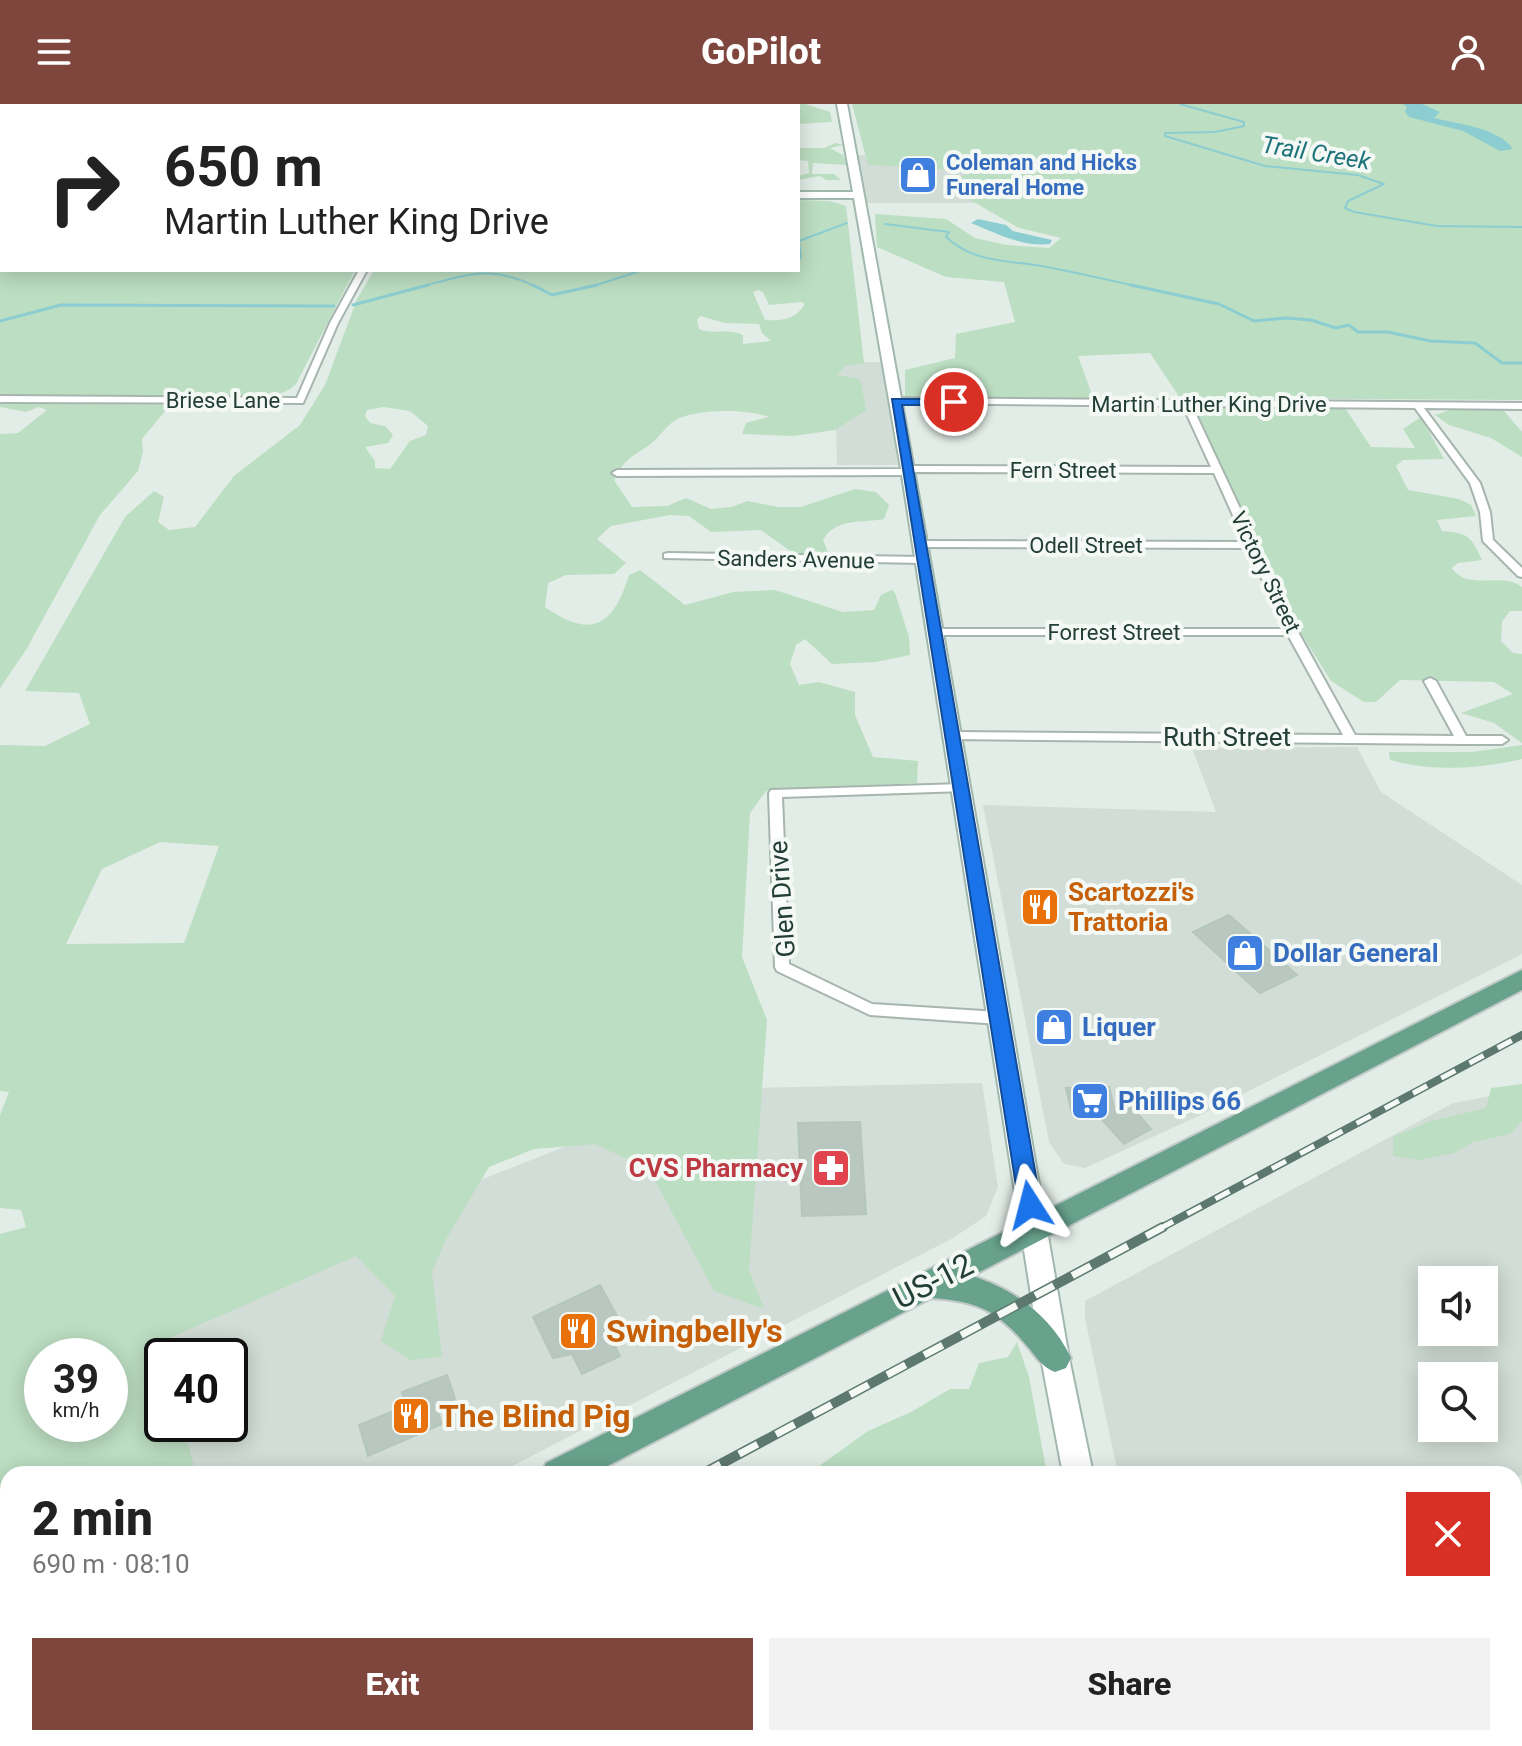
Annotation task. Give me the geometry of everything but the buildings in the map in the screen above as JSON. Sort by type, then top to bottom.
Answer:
[{"type":"main road","name":"US-12","points":[[573,1466],[1522,979]]},
{"type":"main road","points":[[925,1284],[960,1285],[985,1292],[1007,1303],[1030,1325],[1055,1358]]},
{"type":"street","points":[[842,104],[922,552],[1055,1358],[1076,1466]]},
{"type":"street","points":[[800,195],[859,195]]},
{"type":"street","name":"Briese Lane","points":[[0,399],[300,401],[334,323],[362,272]]},
{"type":"street","name":"Martin Luther King Drive","points":[[896,401],[1522,406]]},
{"type":"street","name":"Victory Street","points":[[1187,405],[1292,632],[1350,737]]},
{"type":"street","points":[[1418,406],[1475,483],[1485,512],[1488,541],[1522,574]]},
{"type":"street","name":"Fern Street","points":[[617,473],[1218,470]]},
{"type":"street","name":"Odell Street","points":[[922,552],[1252,545]]},
{"type":"street","name":"Sanders Avenue","points":[[668,556],[922,552]]},
{"type":"street","name":"Forrest Street","points":[[935,632],[1292,632]]},
{"type":"street","points":[[1430,681],[1462,740]]},
{"type":"street","name":"Ruth Street","points":[[952,736],[1502,740]]},
{"type":"street","name":"Glen Drive","points":[[961,788],[775,793],[782,967],[870,1009],[999,1018]]},
{"type":"shaded area","points":[[858,155],[1006,155],[1024,203],[865,203]]},
{"type":"shaded area","points":[[829,362],[881,362],[898,465],[837,465],[835,388]]},
{"type":"shaded area","points":[[1357,747],[1381,792],[1522,885],[1522,954],[1205,1113],[1085,1168],[1064,1164],[1049,1142],[983,805],[1216,812],[1192,748]]},
{"type":"shaded area","points":[[982,1083],[998,1187],[986,1216],[953,1238],[512,1466],[93,1466],[103,1442],[128,1442],[128,1338],[86,1338],[708,1089]]},
{"type":"shaded area","points":[[1497,1095],[1522,1118],[1522,1466],[1116,1466],[1085,1318],[1085,1301],[1453,1103]]},
{"type":"green space","points":[[800,104],[830,112],[832,122],[800,124]]},
{"type":"green space","points":[[852,104],[1522,104],[1522,400],[1180,398],[1150,353],[1078,356],[1094,400],[905,396],[905,370],[955,358],[956,334],[1015,322],[1004,282],[946,277],[877,247],[875,214],[946,219],[975,238],[1007,245],[1049,248],[1061,238],[1019,228],[944,185],[969,173],[868,165]]},
{"type":"green space","points":[[835,143],[844,145],[830,148],[843,155],[847,165],[813,163],[812,174],[834,174],[841,180],[826,180],[820,176],[800,180],[800,175],[809,173],[808,161],[800,160],[800,148],[824,148]]},
{"type":"green space","points":[[800,200],[830,201],[846,206],[864,363],[845,366],[837,375],[860,379],[866,410],[835,430],[793,436],[742,434],[746,423],[769,417],[760,414],[722,411],[685,416],[672,422],[652,443],[628,460],[614,480],[632,507],[667,506],[686,498],[711,509],[748,501],[778,507],[801,507],[855,489],[876,492],[889,505],[884,519],[834,528],[823,540],[828,552],[814,556],[793,553],[761,530],[711,532],[689,516],[670,515],[611,526],[597,539],[626,563],[614,574],[566,575],[548,583],[545,607],[575,623],[588,625],[598,622],[616,606],[629,575],[640,570],[685,605],[733,592],[775,590],[843,612],[874,610],[881,595],[892,590],[909,637],[910,655],[876,662],[832,664],[805,639],[796,645],[790,664],[799,685],[819,682],[855,692],[855,715],[873,757],[918,761],[917,783],[766,791],[750,813],[742,957],[767,1020],[749,1270],[764,1309],[714,1291],[649,1169],[595,1144],[534,1149],[489,1167],[445,1241],[432,1272],[442,1357],[410,1360],[381,1341],[395,1296],[356,1256],[169,1338],[144,1338],[144,1442],[188,1442],[194,1466],[0,1466],[0,1234],[26,1227],[21,1210],[0,1208],[0,1115],[9,1092],[0,1091],[0,745],[45,746],[90,724],[79,693],[25,691],[125,517],[154,491],[164,497],[158,522],[169,530],[195,527],[234,476],[300,425],[325,385],[357,299],[373,272],[800,272]],"holes":[[[753,292],[763,292],[769,305],[805,304],[788,318],[765,320]],[[700,316],[725,323],[759,324],[762,333],[771,341],[743,344],[743,335],[699,329],[697,320]],[[383,407],[410,411],[428,426],[426,435],[410,441],[390,469],[375,468],[375,461],[365,447],[388,443],[393,435],[385,426],[370,423],[365,416],[367,410]],[[160,842],[219,846],[184,943],[66,944],[102,869]]]},
{"type":"green space","points":[[0,272],[354,272],[296,384],[286,391],[257,399],[176,398],[142,439],[143,452],[138,471],[100,515],[26,650],[0,688],[0,434],[18,433],[47,410],[39,407],[26,412],[0,407]]},
{"type":"green space","points":[[1194,407],[1345,408],[1371,447],[1415,448],[1403,429],[1421,417],[1444,459],[1403,460],[1396,466],[1408,490],[1459,499],[1471,505],[1476,516],[1437,520],[1442,531],[1468,537],[1482,560],[1458,563],[1452,568],[1466,579],[1505,581],[1522,587],[1522,611],[1510,611],[1502,622],[1501,641],[1513,653],[1522,654],[1522,743],[1494,723],[1461,713],[1513,694],[1494,682],[1400,680],[1376,702],[1364,702],[1331,681],[1295,624]]},
{"type":"green space","points":[[1453,409],[1503,410],[1522,432],[1522,457],[1491,438],[1449,425],[1435,415]]},
{"type":"green space","points":[[1522,745],[1522,759],[1473,767],[1439,768],[1406,764],[1390,760],[1389,752],[1472,752]]},
{"type":"green space","points":[[1522,1084],[1522,1121],[1510,1134],[1473,1142],[1454,1153],[1419,1160],[1393,1156],[1393,1137],[1428,1122],[1486,1108],[1491,1088]]},
{"type":"green space","points":[[1017,1342],[1029,1377],[1046,1466],[819,1466],[868,1431],[911,1412],[950,1389],[969,1389],[979,1363],[1008,1357]]},
{"type":"water","points":[[1403,104],[1422,104],[1440,112],[1434,118],[1488,132],[1507,142],[1513,149],[1500,151],[1463,131],[1409,117]]},
{"type":"water","points":[[978,219],[1052,240],[1050,244],[1019,241],[971,223]]},
{"type":"waterway","name":"Trail Creek","points":[[1180,104],[1244,122],[1244,126],[1215,132],[1165,133],[1165,136],[1265,166],[1358,175],[1384,184],[1348,201],[1345,208],[1354,212],[1437,226],[1522,227]]},
{"type":"waterway","points":[[800,241],[847,223]]},
{"type":"waterway","points":[[885,224],[949,232],[946,237],[957,246],[981,257],[1047,267],[1140,287]]},
{"type":"waterway","points":[[800,250],[800,259]]},
{"type":"waterway","points":[[595,286],[637,272]]},
{"type":"waterway","points":[[426,286],[465,276],[492,274],[536,287]]},
{"type":"waterway","points":[[533,285],[552,295],[595,286]]},
{"type":"waterway","points":[[1131,285],[1219,304],[1254,321],[1285,318],[1311,320],[1336,328],[1349,325],[1358,332],[1388,332],[1430,341],[1475,343],[1502,363],[1522,363]]},
{"type":"waterway","points":[[353,305],[426,286]]},
{"type":"waterway","points":[[420,287],[426,286]]},
{"type":"waterway","points":[[590,287],[595,286]]},
{"type":"waterway","points":[[0,321],[61,305],[334,306]]},
{"type":"railway","points":[[1159,1229],[1522,1035]]},
{"type":"railway","points":[[717,1466],[1163,1227]]},
{"type":"place","name":"Coleman and Hicks Funeral Home","points":[[918,175]]},
{"type":"place","name":"Scartozzi's Trattoria","points":[[1040,907]]},
{"type":"place","name":"Dollar General","points":[[1245,953]]},
{"type":"place","name":"Liquer","points":[[1054,1027]]},
{"type":"place","name":"Phillips 66","points":[[1090,1101]]},
{"type":"place","name":"CVS Pharmacy","points":[[831,1168]]},
{"type":"place","name":"Swingbelly's","points":[[578,1331]]},
{"type":"place","name":"The Blind Pig","points":[[411,1416]]},
{"type":"route","points":[[954,402],[896,401],[1030,1205]]}]
